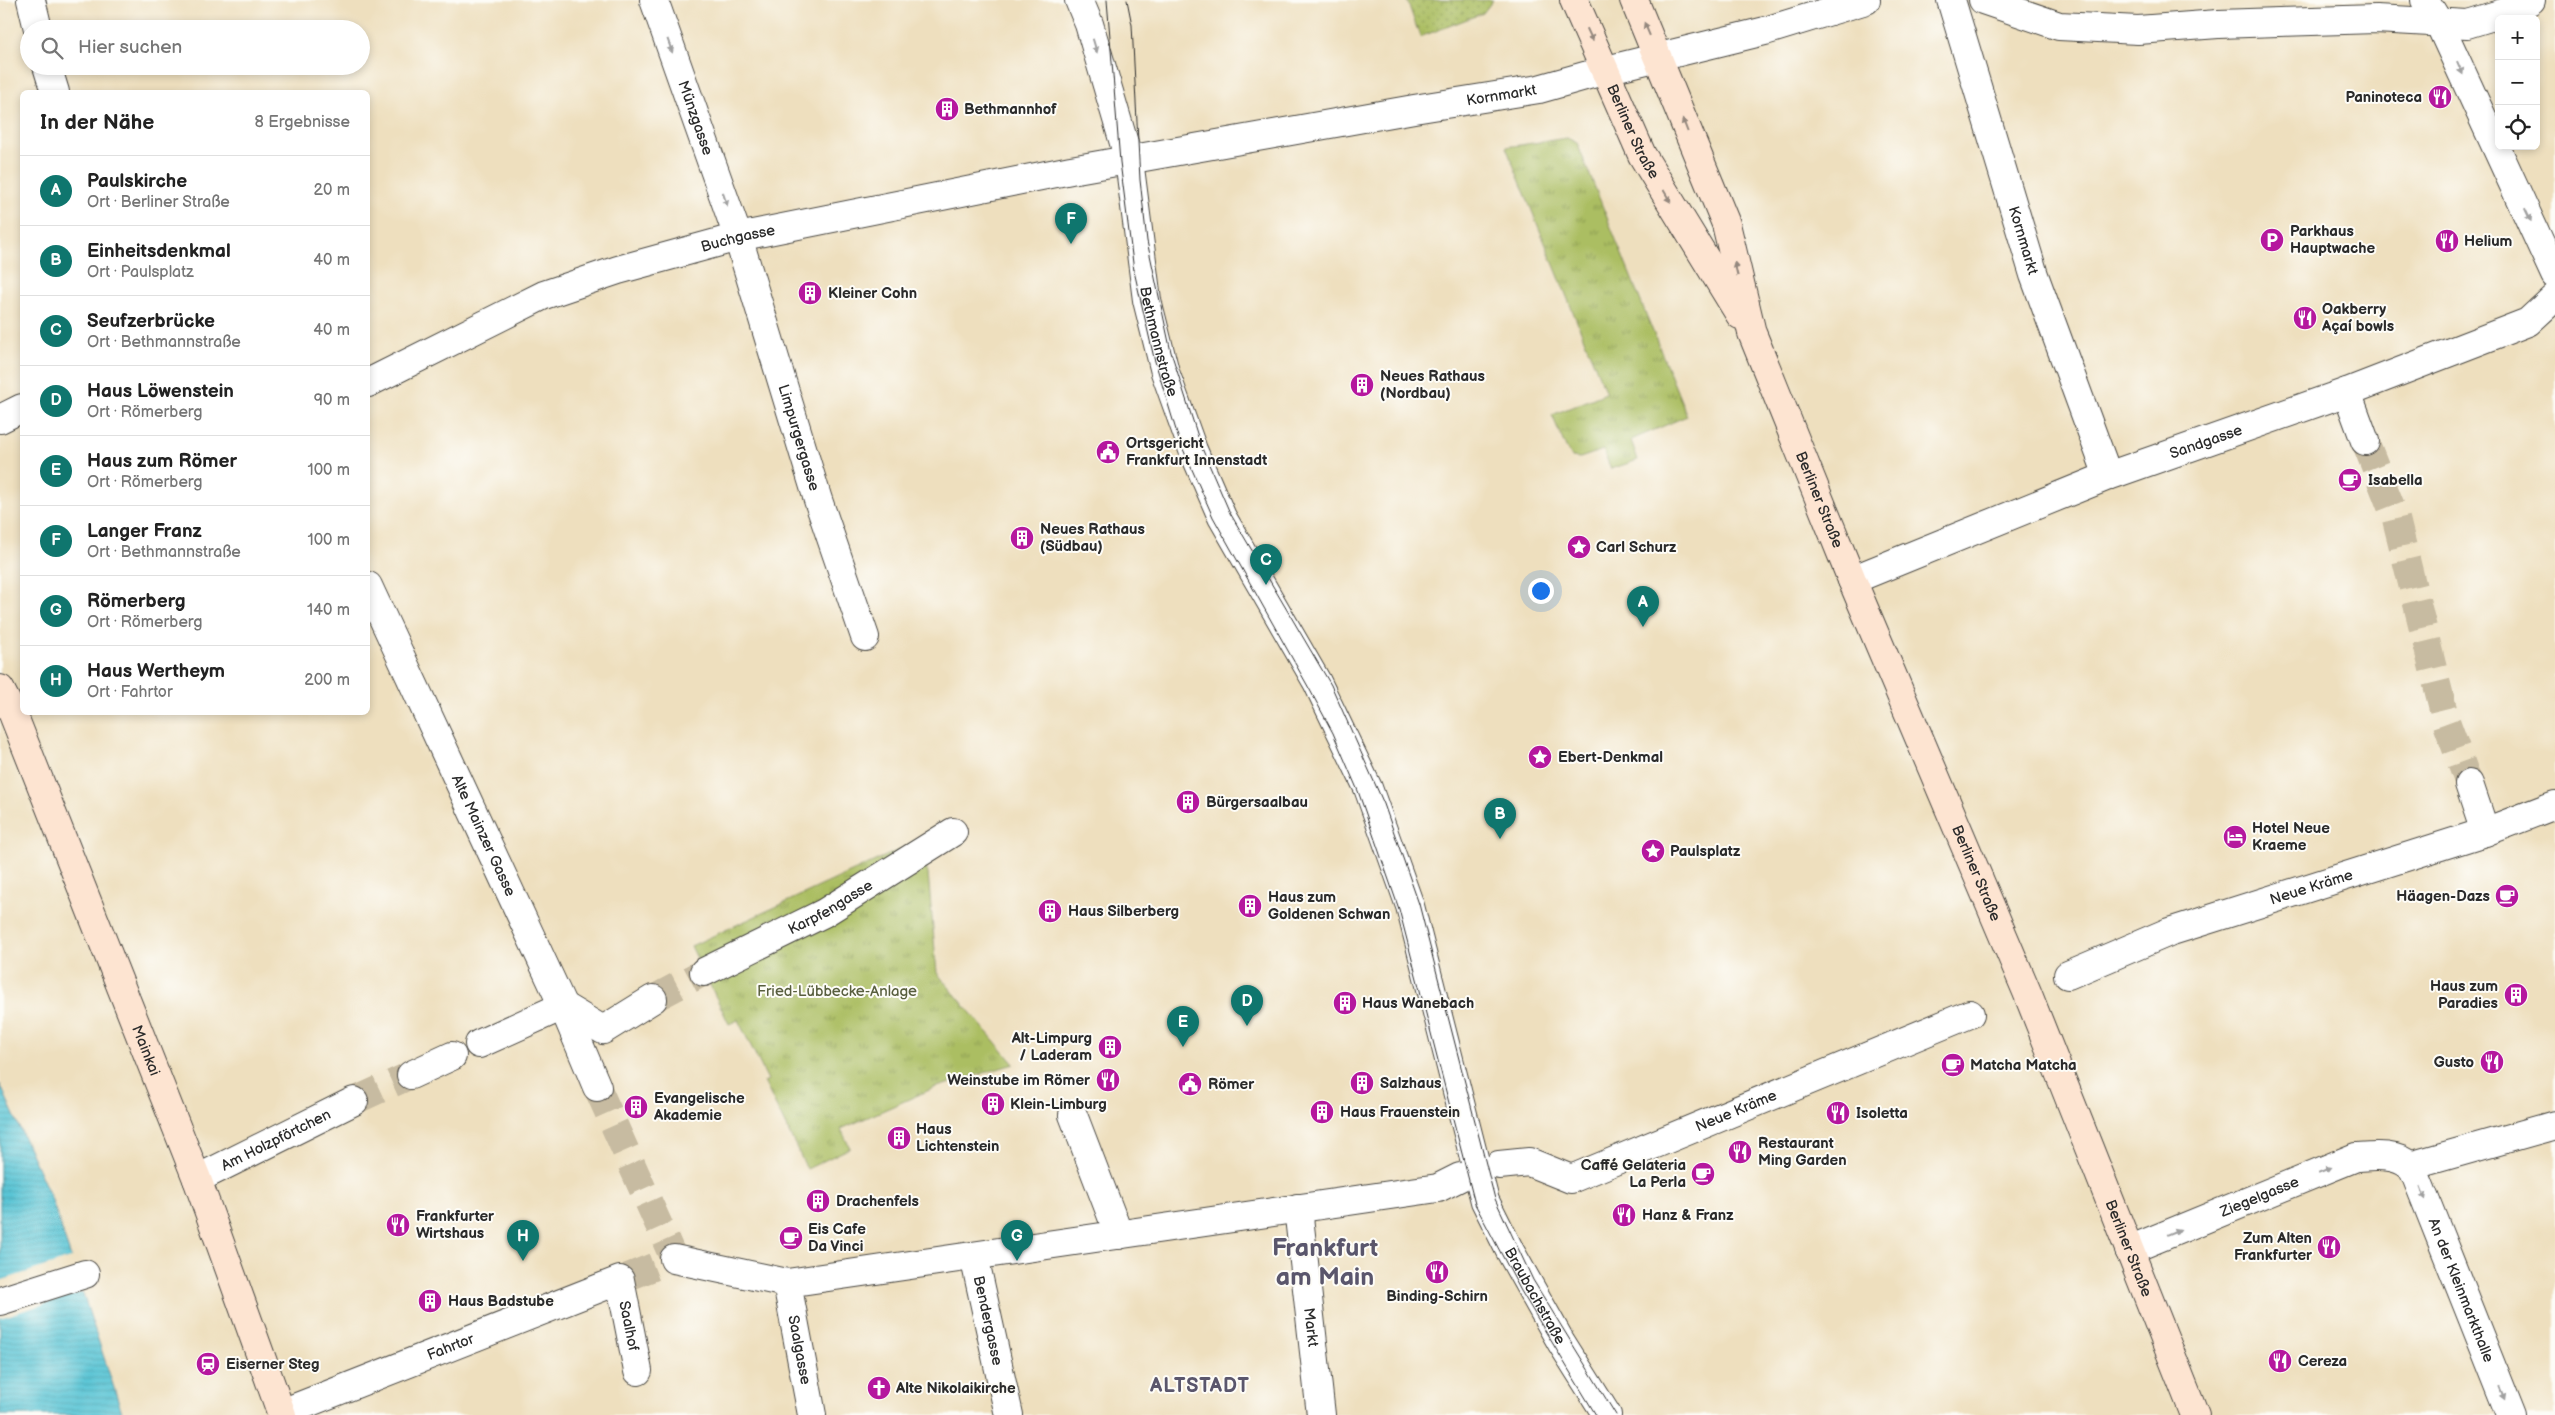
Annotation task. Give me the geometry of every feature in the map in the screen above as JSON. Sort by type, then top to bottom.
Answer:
[{"type":"main road","name":"Berliner Straße","points":[[1574,0],[1642,155],[1752,333]]},
{"type":"main road","name":"Berliner Straße","points":[[1634,0],[1726,224],[1752,333],[1852,580],[2027,992],[2195,1415]]},
{"type":"main road","name":"Mainkai","points":[[0,689],[13,714],[197,1179],[282,1414]]},
{"type":"street","points":[[31,0],[36,20]]},
{"type":"street","name":"Münzgasse","points":[[654,0],[738,236]]},
{"type":"street","name":"Bethmannstraße","points":[[1078,0],[1089,24],[1129,160],[1147,300],[1165,372],[1178,412],[1222,517],[1305,660],[1368,788],[1410,906],[1479,1171]]},
{"type":"street","name":"Kornmarkt","points":[[1129,160],[1414,109],[1538,90],[1606,70],[1765,31],[1866,0]]},
{"type":"street","name":"Kornmarkt","points":[[1951,0],[2034,275],[2108,476]]},
{"type":"street","points":[[1982,0],[2060,26],[2138,30],[2250,23],[2376,19],[2467,24],[2516,9],[2531,0]]},
{"type":"street","points":[[2425,0],[2440,23],[2555,275]]},
{"type":"street","points":[[50,75],[54,90]]},
{"type":"street","name":"Buchgasse","points":[[370,382],[544,295],[618,270],[738,236],[1129,160]]},
{"type":"street","name":"Limpurgergasse","points":[[738,236],[818,500],[865,637]]},
{"type":"street","name":"Sandgasse","points":[[1852,580],[2108,476],[2347,392],[2528,322],[2555,297]]},
{"type":"street","points":[[2347,392],[2365,442]]},
{"type":"street","points":[[0,419],[20,409]]},
{"type":"street","name":"Alte Mainzer Gasse","points":[[370,590],[563,1006],[597,1087]]},
{"type":"street","points":[[2469,784],[2485,832]]},
{"type":"street","name":"Neue Kräme","points":[[2068,975],[2169,932],[2485,832],[2555,805]]},
{"type":"street","name":"Karpfengasse","points":[[704,972],[824,913],[952,832]]},
{"type":"street","points":[[479,1044],[563,1006],[603,1030],[653,999]]},
{"type":"street","name":"Neue Kräme","points":[[1479,1171],[1529,1162],[1571,1179],[1970,1014]]},
{"type":"street","points":[[411,1075],[452,1056]]},
{"type":"street","name":"Am Holzpförtchen","points":[[197,1179],[354,1101]]},
{"type":"street","points":[[1073,1115],[1119,1235]]},
{"type":"street","points":[[2402,1162],[2555,1126]]},
{"type":"street","name":"Ziegelgasse","points":[[2129,1250],[2356,1157],[2378,1155],[2402,1162]]},
{"type":"street","name":"An der Kleinmarkthalle","points":[[2402,1162],[2511,1415]]},
{"type":"street","points":[[674,1259],[787,1283],[1438,1188],[1479,1171]]},
{"type":"street","name":"Braubachstraße","points":[[1479,1171],[1485,1201],[1510,1251],[1561,1342],[1607,1415]]},
{"type":"street","name":"Markt","points":[[1298,1208],[1321,1415]]},
{"type":"street","name":"Bendergasse","points":[[974,1256],[1009,1415]]},
{"type":"street","points":[[0,1301],[84,1274]]},
{"type":"street","name":"Fahrtor","points":[[282,1414],[620,1280]]},
{"type":"street","name":"Saalhof","points":[[620,1280],[638,1371]]},
{"type":"street","name":"Saalgasse","points":[[787,1283],[812,1415]]},
{"type":"green space","points":[[1407,0],[1493,0],[1483,13],[1420,37]]},
{"type":"green space","points":[[1567,138],[1577,143],[1687,416],[1631,440],[1638,460],[1611,469],[1603,450],[1580,458],[1572,457],[1566,448],[1552,415],[1606,393],[1506,147]]},
{"type":"green space","name":"Fried-Lübbecke-Anlage","points":[[914,843],[928,873],[937,973],[1014,1064],[934,1088],[841,1129],[850,1148],[807,1169],[764,1082],[768,1080],[738,1020],[729,1024],[691,946]]},
{"type":"water","points":[[0,1084],[52,1200],[123,1415],[0,1415]]},
{"type":"pier","points":[[74,1257],[85,1291],[0,1318],[0,1281]]},
{"type":"tunnel","points":[[2365,441],[2396,519],[2446,721],[2469,784]]},
{"type":"tunnel","points":[[653,999],[704,972]]},
{"type":"tunnel","points":[[354,1101],[411,1075]]},
{"type":"tunnel","points":[[597,1087],[674,1259],[620,1280]]},
{"type":"tram line","points":[[1107,0],[1120,162],[1134,271],[1154,358],[1179,440],[1213,517],[1333,733],[1358,791],[1399,909],[1475,1204],[1521,1291],[1596,1415]]},
{"type":"tram line","points":[[1127,0],[1132,25],[1140,180],[1147,241],[1171,352],[1201,446],[1230,513],[1331,685],[1384,804],[1419,904],[1495,1199],[1533,1280],[1616,1415]]},
{"type":"place","name":"Paninoteca","points":[[2440,97]]},
{"type":"place","name":"Bethmannhof","points":[[947,109]]},
{"type":"place","name":"Parkhaus Hauptwache","points":[[2272,240]]},
{"type":"place","name":"Helium","points":[[2447,241]]},
{"type":"place","name":"Langer Franz","points":[[1071,244]]},
{"type":"place","name":"Kleiner Cohn","points":[[810,293]]},
{"type":"place","name":"Oakberry Açaí bowls","points":[[2305,318]]},
{"type":"place","name":"Neues Rathaus (Nordbau)","points":[[1362,385]]},
{"type":"place","name":"Ortsgericht Frankfurt Innenstadt","points":[[1108,452]]},
{"type":"place","name":"Isabella","points":[[2350,480]]},
{"type":"place","name":"Neues Rathaus (Südbau)","points":[[1022,538]]},
{"type":"place","name":"Carl Schurz","points":[[1579,547]]},
{"type":"place","name":"Seufzerbrücke","points":[[1266,585]]},
{"type":"place","name":"Paulskirche","points":[[1643,627]]},
{"type":"place","name":"Ebert-Denkmal","points":[[1540,757]]},
{"type":"place","name":"Bürgersaalbau","points":[[1188,802]]},
{"type":"place","name":"Hotel Neue Kraeme","points":[[2235,837]]},
{"type":"place","name":"Einheitsdenkmal","points":[[1500,839]]},
{"type":"place","name":"Paulsplatz","points":[[1653,851]]},
{"type":"place","name":"Häagen-Dazs","points":[[2507,896]]},
{"type":"place","name":"Haus zum Goldenen Schwan","points":[[1250,906]]},
{"type":"place","name":"Haus Silberberg","points":[[1050,911]]},
{"type":"place","name":"Haus zum Paradies","points":[[2516,995]]},
{"type":"place","name":"Haus Wanebach","points":[[1345,1003]]},
{"type":"place","name":"Haus Löwenstein","points":[[1247,1026]]},
{"type":"place","name":"Alt-Limpurg / Laderam","points":[[1110,1047]]},
{"type":"place","name":"Haus zum Römer","points":[[1183,1047]]},
{"type":"place","name":"Gusto","points":[[2492,1062]]},
{"type":"place","name":"Matcha Matcha","points":[[1953,1065]]},
{"type":"place","name":"Weinstube im Römer","points":[[1108,1080]]},
{"type":"place","name":"Salzhaus","points":[[1362,1083]]},
{"type":"place","name":"Römer","points":[[1190,1084]]},
{"type":"place","name":"Klein-Limburg","points":[[993,1104]]},
{"type":"place","name":"Evangelische Akademie","points":[[636,1107]]},
{"type":"place","name":"Haus Frauenstein","points":[[1322,1112]]},
{"type":"place","name":"Isoletta","points":[[1838,1113]]},
{"type":"place","name":"Haus Lichtenstein","points":[[899,1138]]},
{"type":"place","name":"Restaurant Ming Garden","points":[[1740,1152]]},
{"type":"place","name":"Caffé Gelateria La Perla","points":[[1703,1174]]},
{"type":"place","name":"Drachenfels","points":[[818,1201]]},
{"type":"place","name":"Hanz & Franz","points":[[1624,1215]]},
{"type":"place","name":"Frankfurter Wirtshaus","points":[[398,1225]]},
{"type":"place","name":"Eis Cafe Da Vinci","points":[[791,1238]]},
{"type":"place","name":"Zum Alten Frankfurter","points":[[2329,1247]]},
{"type":"place","name":"Haus Wertheym","points":[[523,1261]]},
{"type":"place","name":"Römerberg","points":[[1017,1261]]},
{"type":"place","name":"Binding-Schirn","points":[[1437,1272]]},
{"type":"place","name":"Haus Badstube","points":[[430,1301]]},
{"type":"place","name":"Cereza","points":[[2280,1361]]},
{"type":"place","name":"Eiserner Steg","points":[[208,1364]]},
{"type":"place","name":"Alte Nikolaikirche","points":[[879,1388]]},
{"type":"district","name":"Frankfurt am Main","points":[[1325,1262]]},
{"type":"district","name":"ALTSTADT","points":[[1200,1385]]}]
